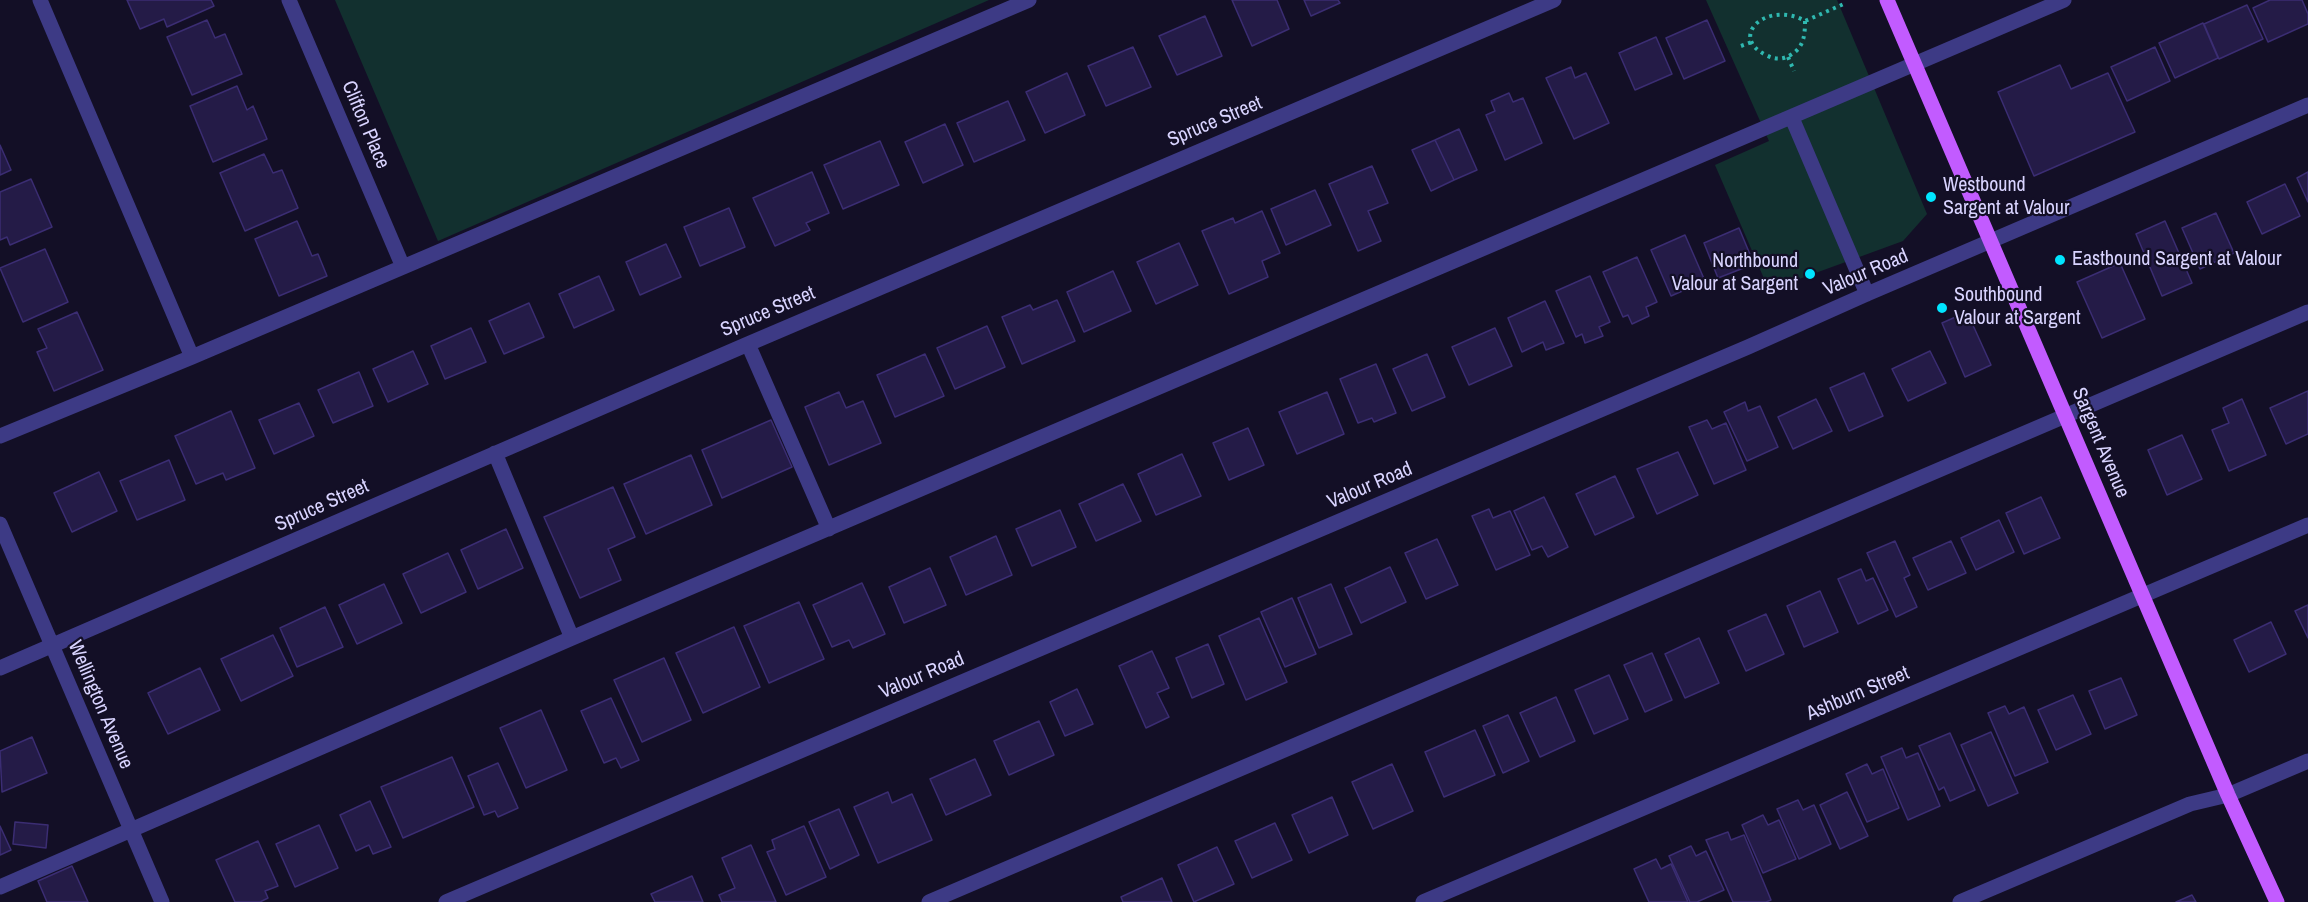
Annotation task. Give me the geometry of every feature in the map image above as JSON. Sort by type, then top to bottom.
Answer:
[{"type":"main road","name":"Sargent Avenue","points":[[1887,0],[2228,795],[2277,902]]},
{"type":"street","points":[[40,0],[192,357]]},
{"type":"street","name":"Clifton Place","points":[[289,0],[403,267]]},
{"type":"street","points":[[0,436],[192,357],[1029,0]]},
{"type":"street","name":"Spruce Street","points":[[0,668],[747,344],[1554,0]]},
{"type":"street","points":[[0,886],[132,831],[572,638],[2064,0]]},
{"type":"street","name":"Valour Road","points":[[446,902],[1726,357],[2308,105]]},
{"type":"street","points":[[1792,117],[1867,294]]},
{"type":"street","points":[[929,902],[2308,312]]},
{"type":"street","points":[[747,344],[829,529]]},
{"type":"street","points":[[495,453],[572,638]]},
{"type":"street","name":"Wellington Avenue","points":[[0,524],[162,902]]},
{"type":"street","name":"Ashburn Street","points":[[1423,902],[2308,525]]},
{"type":"street","points":[[1960,902],[2190,804],[2228,795],[2308,761]]},
{"type":"path","points":[[1805,21],[1846,3]]},
{"type":"path","points":[[1754,17],[1750,33],[1752,42],[1757,50],[1775,59],[1788,57],[1802,43],[1805,21],[1797,11]]},
{"type":"path","points":[[1741,46],[1752,42]]},
{"type":"path","points":[[1788,57],[1794,71]]},
{"type":"green space","points":[[335,0],[989,0],[438,241]]},
{"type":"green space","points":[[1706,0],[1837,0],[1927,214],[1903,241],[1769,290],[1715,165],[1769,141]]},
{"type":"building","points":[[127,0],[211,0],[214,6],[167,27],[164,19],[140,29]]},
{"type":"building","points":[[1232,0],[1277,0],[1289,29],[1252,46]]},
{"type":"building","points":[[1304,0],[1338,0],[1340,3],[1311,16]]},
{"type":"building","points":[[2270,0],[2302,0],[2308,14],[2308,24],[2268,42],[2253,8]]},
{"type":"building","points":[[2247,5],[2263,39],[2219,59],[2204,24]]},
{"type":"building","points":[[1205,16],[1222,56],[1177,75],[1159,36]]},
{"type":"building","points":[[207,20],[215,38],[225,34],[242,74],[192,95],[167,37]]},
{"type":"building","points":[[1707,20],[1725,61],[1684,79],[1666,38]]},
{"type":"building","points":[[2203,23],[2218,58],[2175,78],[2159,43]]},
{"type":"building","points":[[1656,37],[1672,74],[1635,90],[1619,53]]},
{"type":"building","points":[[1133,47],[1151,87],[1106,106],[1088,66]]},
{"type":"building","points":[[2155,47],[2170,81],[2127,101],[2111,67]]},
{"type":"building","points":[[2060,65],[2071,89],[2108,73],[2135,132],[2034,176],[1998,92]]},
{"type":"building","points":[[1571,67],[1575,78],[1586,73],[1609,123],[1574,139],[1546,78]]},
{"type":"building","points":[[1067,73],[1085,115],[1045,133],[1026,92]]},
{"type":"building","points":[[237,86],[247,110],[253,106],[267,139],[213,162],[190,106]]},
{"type":"building","points":[[1509,93],[1513,102],[1523,98],[1542,143],[1505,160],[1486,115],[1495,111],[1491,101]]},
{"type":"building","points":[[1008,101],[1025,140],[974,162],[957,123]]},
{"type":"building","points":[[945,124],[963,165],[923,183],[905,142]]},
{"type":"building","points":[[1459,129],[1477,170],[1454,180],[1435,140]]},
{"type":"building","points":[[1435,140],[1454,180],[1431,191],[1412,150]]},
{"type":"building","points":[[880,141],[899,185],[843,209],[824,165]]},
{"type":"building","points":[[0,145],[11,170],[0,175]]},
{"type":"building","points":[[264,154],[273,173],[282,170],[298,208],[245,231],[220,173]]},
{"type":"building","points":[[1372,166],[1388,203],[1368,211],[1381,241],[1358,251],[1329,184]]},
{"type":"building","points":[[812,172],[829,213],[806,223],[810,230],[775,246],[753,198]]},
{"type":"building","points":[[2308,172],[2308,202],[2297,178]]},
{"type":"building","points":[[31,179],[52,227],[10,245],[7,237],[0,240],[0,192]]},
{"type":"building","points":[[2285,184],[2300,216],[2262,234],[2247,202]]},
{"type":"building","points":[[1315,190],[1331,225],[1286,245],[1271,209]]},
{"type":"building","points":[[729,208],[745,247],[700,266],[684,227]]},
{"type":"building","points":[[1262,211],[1280,253],[1262,261],[1268,277],[1229,294],[1202,231],[1233,218],[1235,223]]},
{"type":"building","points":[[2216,213],[2234,253],[2200,269],[2182,228]]},
{"type":"building","points":[[297,221],[312,256],[318,254],[327,276],[279,296],[255,239]]},
{"type":"building","points":[[2165,221],[2192,283],[2162,296],[2136,234]]},
{"type":"building","points":[[1739,228],[1754,264],[1718,278],[1704,243]]},
{"type":"building","points":[[1685,235],[1705,281],[1671,296],[1651,250]]},
{"type":"building","points":[[1179,243],[1198,285],[1156,304],[1137,262]]},
{"type":"building","points":[[666,244],[681,277],[640,295],[626,262]]},
{"type":"building","points":[[45,249],[68,302],[23,322],[0,268]]},
{"type":"building","points":[[1637,257],[1657,302],[1646,307],[1649,316],[1632,324],[1628,315],[1623,317],[1603,272]]},
{"type":"building","points":[[2120,263],[2145,319],[2102,338],[2077,282]]},
{"type":"building","points":[[1113,271],[1131,311],[1084,332],[1067,292]]},
{"type":"building","points":[[599,276],[614,310],[574,328],[559,294]]},
{"type":"building","points":[[1590,276],[1610,322],[1599,327],[1603,336],[1585,343],[1582,334],[1576,337],[1556,291]]},
{"type":"building","points":[[1057,300],[1075,341],[1022,364],[1002,317],[1030,305],[1033,310]]},
{"type":"building","points":[[1545,301],[1564,343],[1546,350],[1543,342],[1522,352],[1508,318]]},
{"type":"building","points":[[529,303],[544,337],[504,354],[489,321]]},
{"type":"building","points":[[77,312],[103,370],[54,391],[37,352],[47,348],[38,329]]},
{"type":"building","points":[[1967,312],[1991,365],[1965,377],[1942,323]]},
{"type":"building","points":[[987,326],[1005,367],[955,389],[937,348]]},
{"type":"building","points":[[471,328],[486,362],[445,379],[431,346]]},
{"type":"building","points":[[1495,328],[1512,366],[1469,385],[1452,347]]},
{"type":"building","points":[[413,351],[428,384],[388,402],[373,369]]},
{"type":"building","points":[[1930,351],[1946,383],[1908,401],[1892,369]]},
{"type":"building","points":[[925,354],[944,396],[895,417],[877,375]]},
{"type":"building","points":[[1427,354],[1445,397],[1412,411],[1393,369]]},
{"type":"building","points":[[1376,364],[1396,413],[1374,422],[1372,418],[1358,423],[1340,379]]},
{"type":"building","points":[[359,372],[373,406],[333,423],[318,390]]},
{"type":"building","points":[[1864,373],[1883,416],[1849,431],[1830,388]]},
{"type":"building","points":[[2308,391],[2308,434],[2286,444],[2270,408]]},
{"type":"building","points":[[839,392],[846,408],[863,401],[881,443],[829,465],[805,407]]},
{"type":"building","points":[[1327,392],[1344,434],[1297,454],[1279,412]]},
{"type":"building","points":[[1816,399],[1832,431],[1793,449],[1778,417]]},
{"type":"building","points":[[2242,399],[2266,455],[2229,471],[2212,430],[2229,423],[2223,408]]},
{"type":"building","points":[[1745,402],[1748,411],[1760,406],[1778,447],[1747,461],[1724,412]]},
{"type":"building","points":[[299,403],[314,436],[274,454],[259,420]]},
{"type":"building","points":[[231,411],[255,468],[226,480],[223,473],[196,484],[175,436]]},
{"type":"building","points":[[771,420],[792,467],[722,498],[702,450]]},
{"type":"building","points":[[1707,420],[1712,429],[1726,423],[1746,470],[1714,484],[1689,427]]},
{"type":"building","points":[[1248,428],[1264,465],[1229,480],[1213,443]]},
{"type":"building","points":[[2182,435],[2202,479],[2167,495],[2148,450]]},
{"type":"building","points":[[1678,452],[1698,495],[1657,514],[1637,469]]},
{"type":"building","points":[[1182,454],[1201,496],[1156,515],[1138,474]]},
{"type":"building","points":[[691,455],[712,505],[646,534],[624,484]]},
{"type":"building","points":[[169,460],[185,500],[137,520],[120,481]]},
{"type":"building","points":[[99,472],[117,511],[72,532],[54,493]]},
{"type":"building","points":[[1615,476],[1634,517],[1595,535],[1576,494]]},
{"type":"building","points":[[1123,484],[1141,521],[1096,541],[1079,504]]},
{"type":"building","points":[[613,487],[635,537],[608,549],[621,580],[580,598],[544,517]]},
{"type":"building","points":[[1544,497],[1568,547],[1548,557],[1542,546],[1532,550],[1514,511]]},
{"type":"building","points":[[2041,497],[2060,538],[2024,554],[2006,513]]},
{"type":"building","points":[[1489,509],[1493,518],[1510,511],[1530,555],[1496,570],[1472,516]]},
{"type":"building","points":[[1060,510],[1076,547],[1032,566],[1016,529]]},
{"type":"building","points":[[1999,520],[2014,552],[1976,570],[1961,538]]},
{"type":"building","points":[[506,529],[523,568],[478,589],[461,550]]},
{"type":"building","points":[[996,536],[1012,575],[966,595],[950,557]]},
{"type":"building","points":[[1437,539],[1458,585],[1426,599],[1405,553]]},
{"type":"building","points":[[1895,541],[1910,575],[1904,578],[1917,607],[1896,617],[1867,553]]},
{"type":"building","points":[[1951,541],[1966,573],[1928,590],[1913,558]]},
{"type":"building","points":[[448,553],[466,592],[421,613],[403,574]]},
{"type":"building","points":[[1390,567],[1406,602],[1361,623],[1345,588]]},
{"type":"building","points":[[930,568],[946,605],[904,623],[889,587]]},
{"type":"building","points":[[1861,569],[1866,581],[1873,578],[1888,610],[1858,624],[1838,579]]},
{"type":"building","points":[[862,583],[885,634],[853,648],[849,640],[832,647],[813,605]]},
{"type":"building","points":[[384,584],[402,623],[357,644],[339,605]]},
{"type":"building","points":[[1331,584],[1352,634],[1319,648],[1298,598]]},
{"type":"building","points":[[1820,591],[1838,632],[1804,647],[1787,606]]},
{"type":"building","points":[[1292,598],[1316,654],[1285,667],[1261,612]]},
{"type":"building","points":[[799,602],[824,659],[769,683],[744,626]]},
{"type":"building","points":[[2308,605],[2308,638],[2295,611]]},
{"type":"building","points":[[325,607],[343,647],[297,667],[280,628]]},
{"type":"building","points":[[1766,614],[1784,654],[1746,671],[1728,631]]},
{"type":"building","points":[[1259,618],[1287,682],[1246,700],[1219,636]]},
{"type":"building","points":[[2271,622],[2286,654],[2249,672],[2234,640]]},
{"type":"building","points":[[734,627],[760,687],[703,713],[676,653]]},
{"type":"building","points":[[273,635],[293,676],[241,701],[221,659]]},
{"type":"building","points":[[1699,638],[1719,683],[1685,698],[1665,654]]},
{"type":"building","points":[[1208,644],[1224,684],[1192,698],[1176,658]]},
{"type":"building","points":[[1152,651],[1169,688],[1157,693],[1169,717],[1146,728],[1119,666]]},
{"type":"building","points":[[1652,653],[1672,700],[1645,712],[1624,665]]},
{"type":"building","points":[[664,658],[691,720],[642,742],[614,680]]},
{"type":"building","points":[[200,668],[220,710],[168,734],[148,693]]},
{"type":"building","points":[[1609,675],[1628,719],[1594,734],[1575,690]]},
{"type":"building","points":[[2121,678],[2137,715],[2105,729],[2089,691]]},
{"type":"building","points":[[1077,689],[1093,724],[1065,736],[1050,702]]},
{"type":"building","points":[[2073,695],[2091,734],[2056,750],[2038,710]]},
{"type":"building","points":[[1556,697],[1575,741],[1540,757],[1520,713]]},
{"type":"building","points":[[611,698],[639,760],[621,768],[616,758],[604,763],[581,711]]},
{"type":"building","points":[[2005,706],[2009,714],[2024,707],[2048,762],[2015,776],[1988,713]]},
{"type":"building","points":[[541,710],[567,770],[526,788],[500,728]]},
{"type":"building","points":[[1508,715],[1529,761],[1503,773],[1483,726]]},
{"type":"building","points":[[1039,721],[1054,755],[1009,775],[994,741]]},
{"type":"building","points":[[1475,730],[1495,775],[1444,797],[1425,752]]},
{"type":"building","points":[[1991,732],[2018,793],[1988,806],[1961,745]]},
{"type":"building","points":[[1950,733],[1975,790],[1950,801],[1944,787],[1939,790],[1919,746]]},
{"type":"building","points":[[32,737],[47,773],[2,792],[0,751]]},
{"type":"building","points":[[1902,748],[1906,758],[1918,753],[1940,806],[1908,820],[1881,757]]},
{"type":"building","points":[[452,757],[474,807],[403,838],[381,787]]},
{"type":"building","points":[[975,759],[991,795],[946,815],[930,779]]},
{"type":"building","points":[[498,763],[518,808],[498,817],[495,811],[484,815],[468,776]]},
{"type":"building","points":[[1392,764],[1413,811],[1373,829],[1352,782]]},
{"type":"building","points":[[1867,764],[1872,774],[1883,769],[1899,808],[1867,822],[1846,774]]},
{"type":"building","points":[[888,792],[892,803],[912,794],[932,840],[878,863],[854,807]]},
{"type":"building","points":[[1847,792],[1868,836],[1840,849],[1820,805]]},
{"type":"building","points":[[1332,797],[1348,835],[1309,853],[1292,815]]},
{"type":"building","points":[[1798,800],[1803,810],[1814,805],[1831,844],[1799,859],[1777,809]]},
{"type":"building","points":[[370,801],[391,847],[373,854],[369,845],[356,851],[340,815]]},
{"type":"building","points":[[839,809],[859,855],[830,869],[809,822]]},
{"type":"building","points":[[1763,815],[1768,825],[1779,820],[1796,859],[1763,873],[1742,825]]},
{"type":"building","points":[[15,822],[48,825],[46,848],[13,844]]},
{"type":"building","points":[[1275,823],[1292,860],[1252,878],[1235,841]]},
{"type":"building","points":[[319,825],[338,868],[295,887],[276,844]]},
{"type":"building","points":[[0,826],[11,850],[0,855]]},
{"type":"building","points":[[804,826],[826,877],[786,895],[767,852],[775,849],[772,840]]},
{"type":"building","points":[[1728,832],[1731,840],[1744,835],[1771,900],[1733,902],[1706,840]]},
{"type":"building","points":[[258,841],[278,886],[265,891],[268,898],[260,902],[235,902],[216,860]]},
{"type":"building","points":[[751,845],[776,902],[722,902],[719,895],[735,888],[722,858]]},
{"type":"building","points":[[1691,846],[1696,856],[1706,851],[1724,890],[1697,902],[1690,902],[1669,856]]},
{"type":"building","points":[[1217,847],[1234,884],[1194,902],[1178,865]]},
{"type":"building","points":[[1656,859],[1661,869],[1671,864],[1688,902],[1649,902],[1634,869]]},
{"type":"building","points":[[72,866],[88,902],[47,902],[38,881]]},
{"type":"building","points":[[692,876],[703,902],[655,902],[651,894]]},
{"type":"building","points":[[1162,878],[1172,902],[1123,902],[1121,897]]},
{"type":"building","points":[[2192,895],[2196,902],[2176,902]]},
{"type":"place","name":"Westbound Sargent at Valour","points":[[1931,197]]},
{"type":"place","name":"Eastbound Sargent at Valour","points":[[2060,260]]},
{"type":"place","name":"Northbound Valour at Sargent","points":[[1810,274]]},
{"type":"place","name":"Southbound Valour at Sargent","points":[[1942,308]]}]
